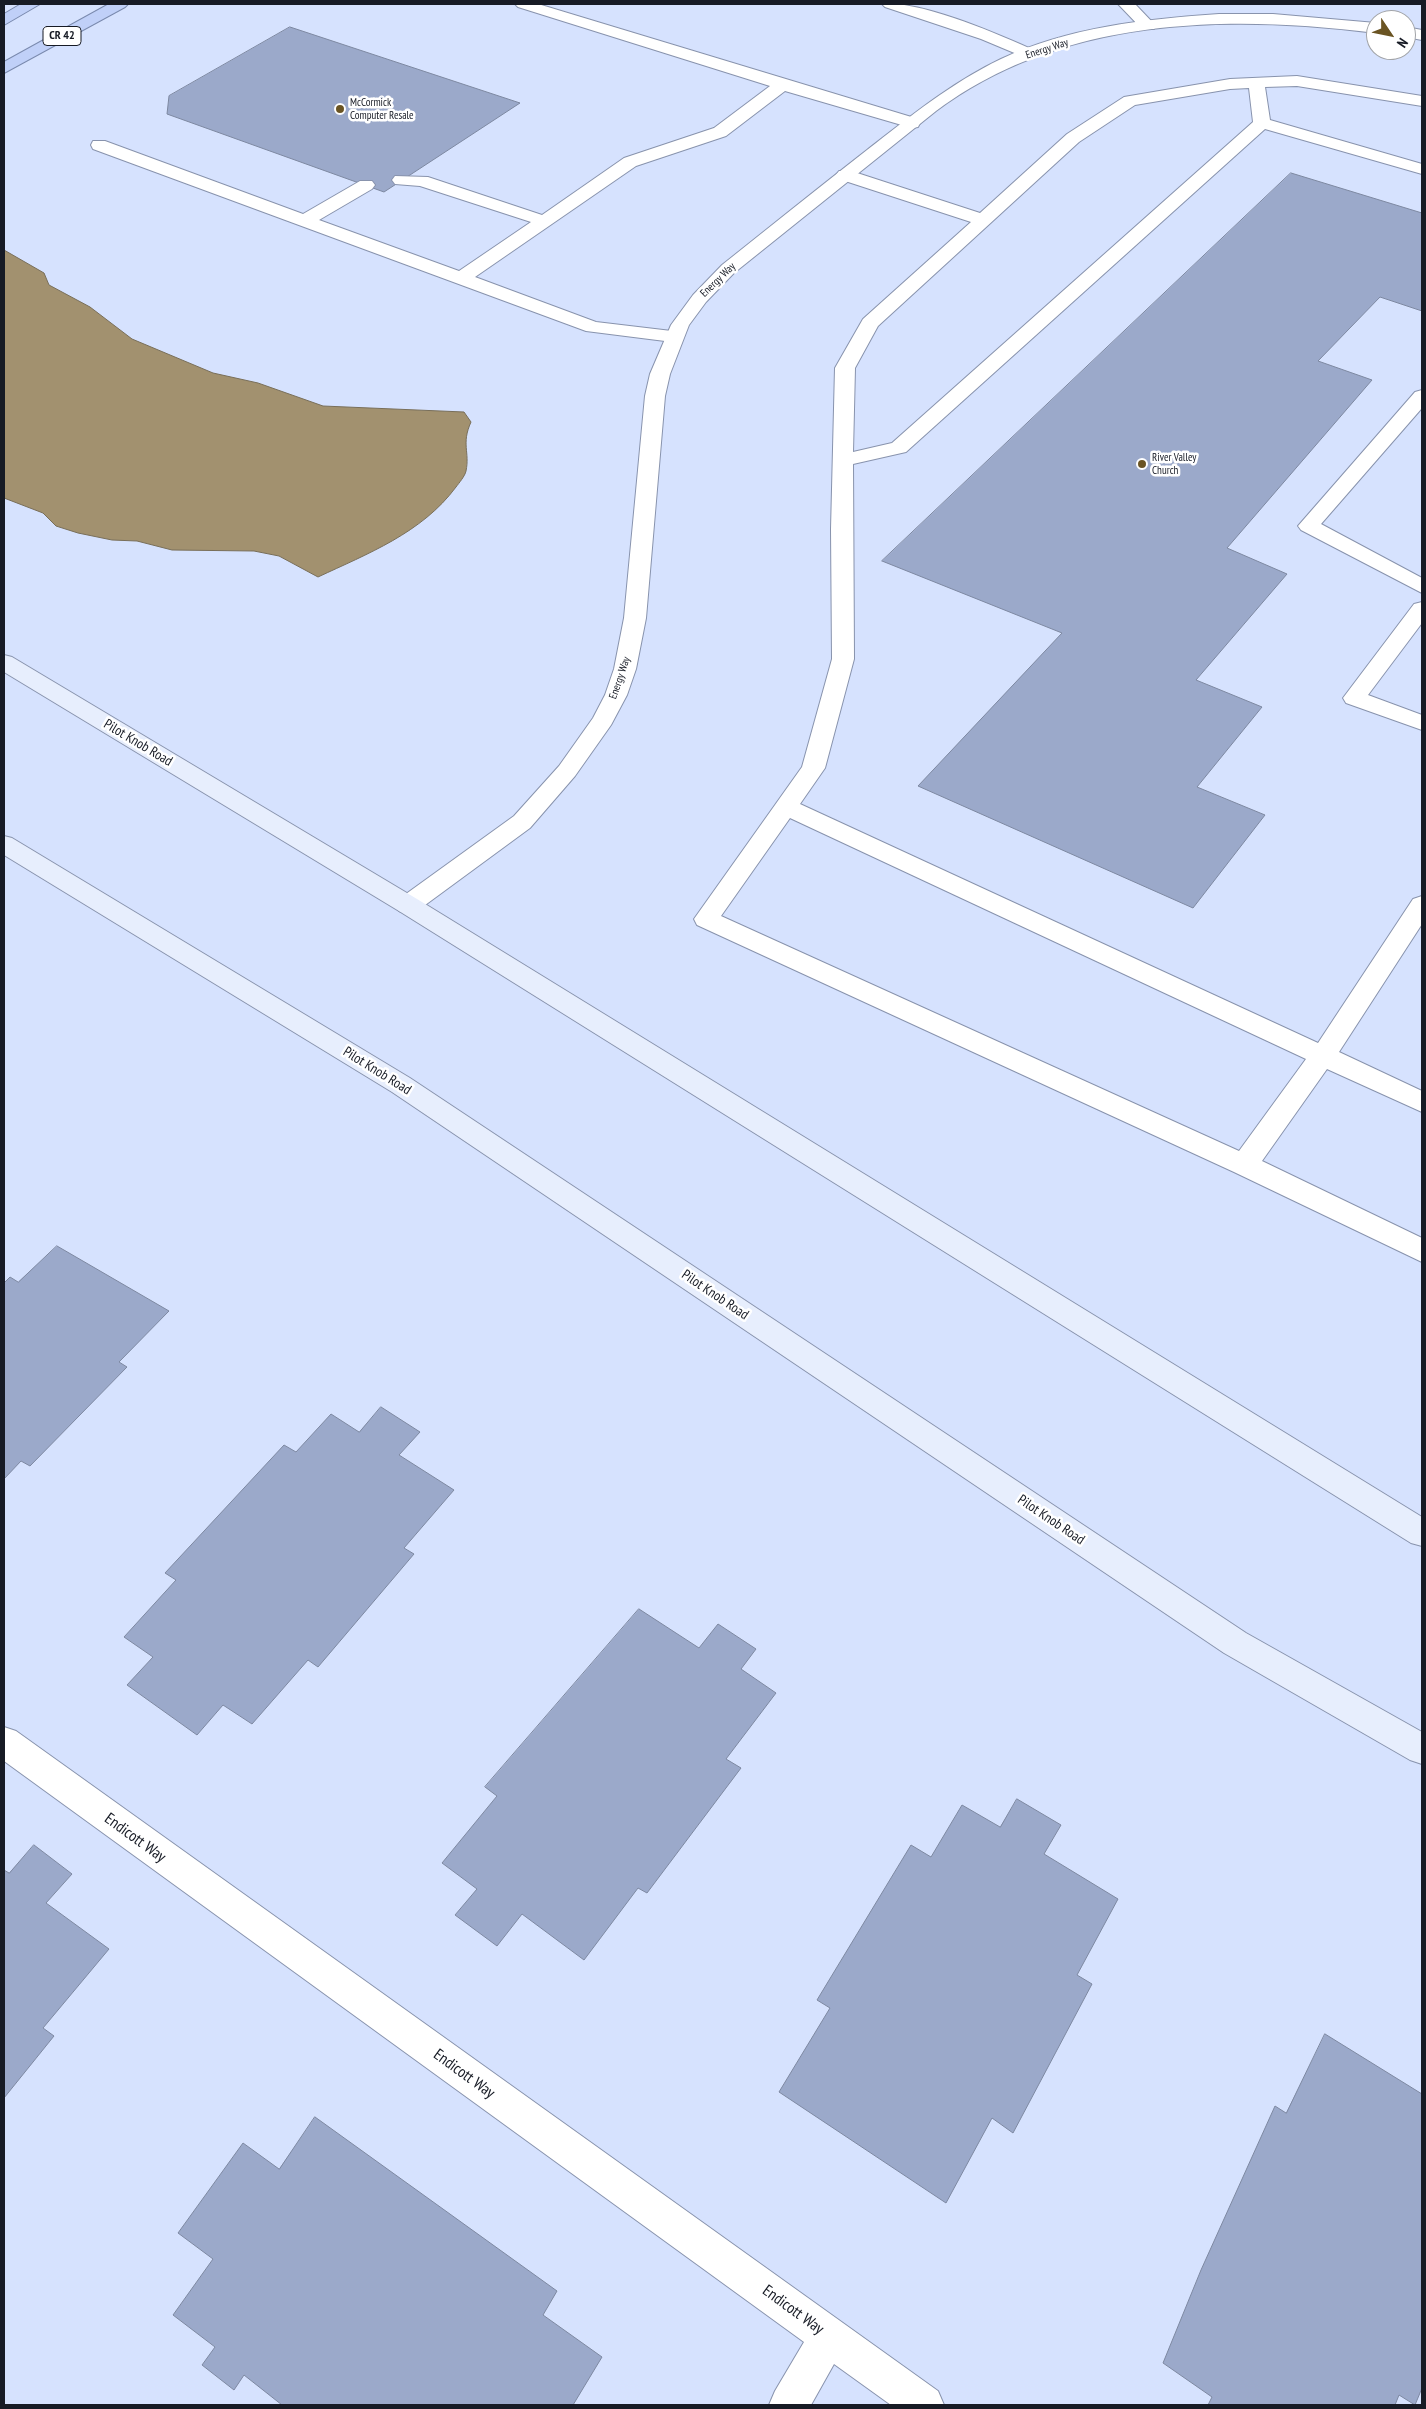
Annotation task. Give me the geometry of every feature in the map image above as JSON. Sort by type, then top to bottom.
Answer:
[{"type":"highway","points":[[4,20],[32,4]]},
{"type":"highway","name":"CR 42","points":[[4,68],[120,4]]},
{"type":"main road","name":"Pilot Knob Road","points":[[4,662],[408,905],[1422,1533]]},
{"type":"main road","name":"Pilot Knob Road","points":[[4,844],[401,1085],[1243,1648],[1422,1750]]},
{"type":"street","points":[[523,4],[782,85],[912,123]]},
{"type":"street","points":[[890,4],[987,36],[1030,54]]},
{"type":"street","points":[[1126,4],[1148,26]]},
{"type":"street","name":"Energy Way","points":[[408,905],[522,822],[567,771],[603,720],[616,695],[625,669],[635,618],[655,396],[662,361],[676,327],[700,297],[728,268],[963,85],[1030,54],[1074,40],[1148,26],[1219,20],[1285,20],[1366,27]]},
{"type":"street","points":[[1422,102],[1408,97],[1298,81],[1230,84],[1130,101],[1073,138],[870,323],[846,368],[841,529],[843,659],[814,768],[706,919],[1244,1165],[1422,1251]]},
{"type":"street","points":[[1256,83],[1262,123]]},
{"type":"street","points":[[460,278],[630,162],[695,142],[720,132],[782,85]]},
{"type":"street","points":[[1262,123],[1422,169]]},
{"type":"street","points":[[843,460],[899,448],[1262,123]]},
{"type":"street","points":[[98,145],[593,327],[673,336]]},
{"type":"street","points":[[846,175],[983,220]]},
{"type":"street","points":[[401,180],[422,181],[544,220]]},
{"type":"street","points":[[304,221],[366,185]]},
{"type":"street","points":[[1422,396],[1308,526],[1422,586]]},
{"type":"street","points":[[1422,609],[1354,698],[1422,723]]},
{"type":"street","points":[[786,808],[1422,1102]]},
{"type":"street","points":[[1244,1165],[1322,1057],[1422,905]]},
{"type":"street","name":"Endicott Way","points":[[4,1742],[924,2405]]},
{"type":"street","points":[[789,2405],[829,2336]]},
{"type":"shaded area","points":[[4,250],[44,273],[49,285],[90,307],[132,339],[213,373],[258,383],[323,406],[464,412],[471,422],[466,442],[466,471],[456,487],[442,503],[410,530],[374,551],[318,577],[279,556],[254,551],[172,550],[137,541],[112,540],[78,533],[56,526],[43,513],[4,498]]},
{"type":"building","name":"McCormick Computer Resale","points":[[290,27],[520,103],[384,192],[167,114],[169,96]]},
{"type":"building","name":"River Valley Church","points":[[1291,173],[1422,213],[1422,311],[1380,297],[1318,361],[1372,380],[1227,548],[1287,574],[1196,680],[1262,707],[1197,787],[1265,815],[1193,908],[918,786],[1062,633],[882,561]]},
{"type":"building","points":[[57,1246],[169,1311],[119,1362],[127,1367],[30,1466],[21,1461],[4,1479],[4,1283],[10,1277],[18,1282]]},
{"type":"building","points":[[381,1407],[420,1432],[399,1455],[454,1490],[404,1548],[414,1554],[318,1667],[308,1660],[252,1724],[223,1705],[197,1735],[127,1685],[153,1657],[124,1637],[176,1580],[165,1573],[284,1445],[296,1452],[331,1414],[359,1432]]},
{"type":"building","points":[[639,1609],[699,1648],[718,1624],[756,1649],[741,1669],[776,1693],[726,1759],[741,1768],[647,1893],[638,1888],[584,1960],[522,1914],[497,1946],[455,1915],[477,1889],[442,1863],[497,1796],[485,1787]]},
{"type":"building","points":[[1017,1799],[1061,1825],[1044,1854],[1118,1899],[1077,1975],[1092,1984],[1013,2133],[992,2118],[946,2203],[779,2092],[830,2008],[817,2000],[911,1845],[931,1857],[962,1805],[1000,1827]]},
{"type":"building","points":[[34,1845],[72,1874],[46,1903],[109,1949],[43,2028],[54,2036],[4,2098],[4,1870],[9,1873]]},
{"type":"building","points":[[1325,2034],[1422,2094],[1422,2388],[1415,2405],[1399,2395],[1395,2405],[1208,2405],[1212,2397],[1163,2363],[1201,2270],[1275,2106],[1286,2113]]},
{"type":"building","points":[[315,2117],[557,2291],[543,2315],[602,2357],[573,2405],[282,2405],[244,2375],[234,2390],[202,2365],[215,2347],[173,2315],[213,2259],[178,2233],[243,2143],[279,2169]]},
{"type":"place","name":"McCormick Computer Resale","points":[[340,109]]},
{"type":"place","name":"River Valley Church","points":[[1142,464]]}]
